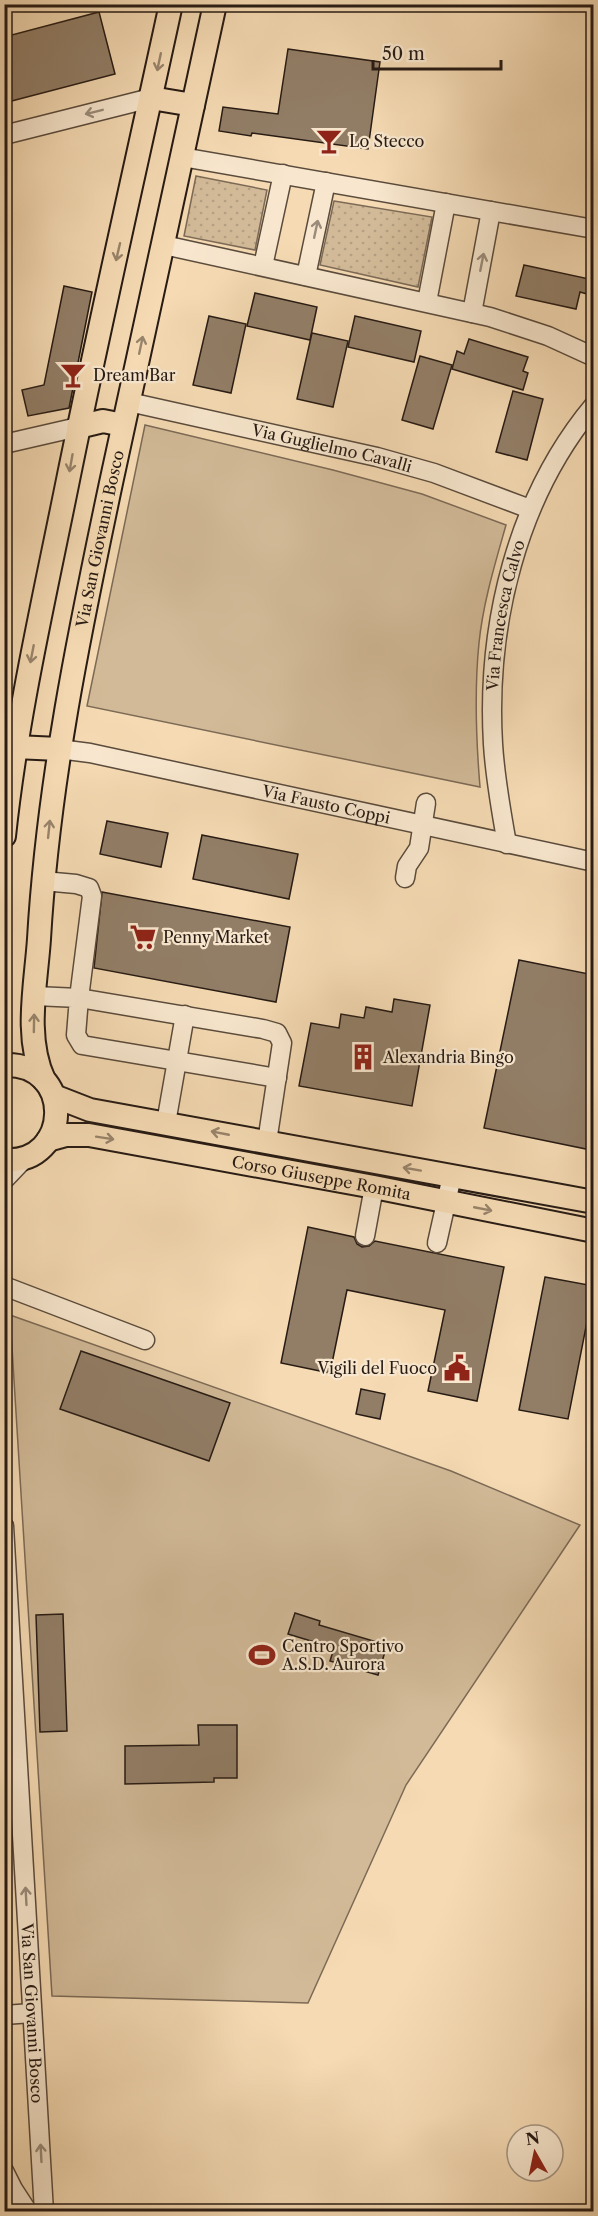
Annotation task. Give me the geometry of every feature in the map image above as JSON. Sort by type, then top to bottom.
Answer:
[{"type":"main road","points":[[4,836],[10,748],[171,4]]},
{"type":"main road","name":"Via San Giovanni Bosco","points":[[48,1140],[56,1119],[49,1088],[34,1049],[35,996],[43,881],[59,749],[89,586],[215,4]]},
{"type":"main road","points":[[151,98],[193,105]]},
{"type":"main road","points":[[78,427],[103,421],[123,425]]},
{"type":"main road","points":[[10,748],[59,749]]},
{"type":"main road","name":"Corso Giuseppe Romita","points":[[4,1065],[24,1067],[49,1088],[90,1110],[594,1202]]},
{"type":"main road","name":"Corso Giuseppe Romita","points":[[48,1140],[66,1135],[89,1135],[374,1187],[594,1231]]},
{"type":"main road","points":[[15,1158],[38,1150],[48,1140]]},
{"type":"street","points":[[4,135],[151,98]]},
{"type":"street","points":[[182,157],[594,229]]},
{"type":"street","points":[[263,266],[282,174]]},
{"type":"street","points":[[306,276],[326,182]]},
{"type":"street","points":[[427,302],[446,203]]},
{"type":"street","points":[[472,313],[491,211]]},
{"type":"street","points":[[164,245],[472,313],[548,336],[594,357]]},
{"type":"street","name":"Via Guglielmo Cavalli","points":[[129,402],[377,457],[434,473],[530,509]]},
{"type":"street","name":"Via Francesca Calvo","points":[[507,844],[493,742],[493,663],[498,627],[512,568],[530,509],[564,444],[594,405]]},
{"type":"street","points":[[4,444],[78,427]]},
{"type":"street","name":"Via Fausto Coppi","points":[[59,749],[90,753],[594,862]]},
{"type":"street","points":[[405,878],[407,866],[419,848],[426,802]]},
{"type":"street","points":[[43,881],[76,884],[89,888],[92,896],[76,1035],[82,1045],[277,1078]]},
{"type":"street","points":[[35,996],[79,998],[277,1033],[282,1042],[267,1142]]},
{"type":"street","points":[[166,1123],[185,1015]]},
{"type":"street","points":[[4,1180],[15,1158]]},
{"type":"street","points":[[437,1243],[452,1176]]},
{"type":"street","points":[[365,1236],[374,1187]]},
{"type":"street","points":[[4,1286],[145,1340]]},
{"type":"street","name":"Via San Giovanni Bosco","points":[[4,1526],[44,2211]]},
{"type":"street","points":[[4,2015],[32,2013]]},
{"type":"street","points":[[4,2171],[28,2211]]},
{"type":"shaded area","points":[[196,176],[267,190],[255,250],[184,236]]},
{"type":"shaded area","points":[[334,201],[432,217],[418,287],[320,265]]},
{"type":"shaded area","points":[[145,425],[422,494],[506,525],[486,598],[479,643],[476,715],[480,787],[87,706]]},
{"type":"shaded area","name":"Centro Sportivo A.S.D. Aurora","points":[[10,1315],[451,1471],[580,1525],[406,1785],[308,2003],[52,1996]]},
{"type":"building","points":[[99,12],[115,74],[4,103],[4,37]]},
{"type":"building","points":[[288,49],[380,62],[368,149],[252,133],[251,136],[219,131],[223,107],[278,114]]},
{"type":"building","points":[[524,265],[594,280],[594,296],[580,292],[576,309],[516,296]]},
{"type":"building","points":[[64,286],[92,292],[69,408],[28,416],[22,390],[44,385]]},
{"type":"building","points":[[255,293],[317,307],[310,340],[247,326]]},
{"type":"building","points":[[209,316],[246,324],[231,393],[193,385]]},
{"type":"building","points":[[355,316],[421,331],[414,362],[348,347]]},
{"type":"building","points":[[312,333],[348,341],[333,407],[297,399]]},
{"type":"building","points":[[469,339],[528,357],[523,371],[528,373],[523,390],[452,369],[457,351],[464,354]]},
{"type":"building","points":[[420,356],[452,365],[433,429],[402,420]]},
{"type":"building","points":[[513,391],[543,399],[527,460],[496,452]]},
{"type":"building","points":[[107,821],[168,833],[161,867],[100,854]]},
{"type":"building","points":[[202,835],[298,854],[289,899],[193,879]]},
{"type":"building","points":[[102,892],[290,927],[276,1002],[94,968]]},
{"type":"building","points":[[519,960],[594,975],[594,1137],[591,1150],[484,1128]]},
{"type":"building","name":"Alexandria Bingo","points":[[394,999],[430,1005],[412,1106],[299,1086],[311,1023],[339,1028],[341,1014],[364,1018],[366,1007],[392,1012]]},
{"type":"building","points":[[308,1227],[354,1237],[357,1244],[362,1247],[369,1246],[375,1241],[504,1267],[477,1401],[428,1391],[445,1310],[347,1290],[330,1373],[281,1363]]},
{"type":"building","points":[[545,1277],[594,1286],[568,1419],[519,1410]]},
{"type":"building","points":[[81,1351],[230,1403],[209,1461],[60,1409]]},
{"type":"building","points":[[361,1389],[385,1394],[380,1419],[356,1414]]},
{"type":"building","points":[[295,1613],[320,1621],[319,1625],[387,1645],[378,1675],[330,1661],[334,1648],[288,1634]]},
{"type":"building","points":[[63,1614],[67,1731],[40,1732],[36,1615]]},
{"type":"building","points":[[198,1725],[237,1725],[237,1778],[214,1778],[214,1782],[125,1784],[125,1746],[199,1745]]},
{"type":"place","name":"Lo Stecco","points":[[329,141]]},
{"type":"place","name":"Dream Bar","points":[[73,375]]},
{"type":"place","name":"Penny Market","points":[[143,937]]},
{"type":"place","name":"Alexandria Bingo","points":[[363,1057]]},
{"type":"place","name":"Vigili del Fuoco","points":[[457,1368]]},
{"type":"place","name":"Centro Sportivo A.S.D. Aurora","points":[[262,1655]]}]
